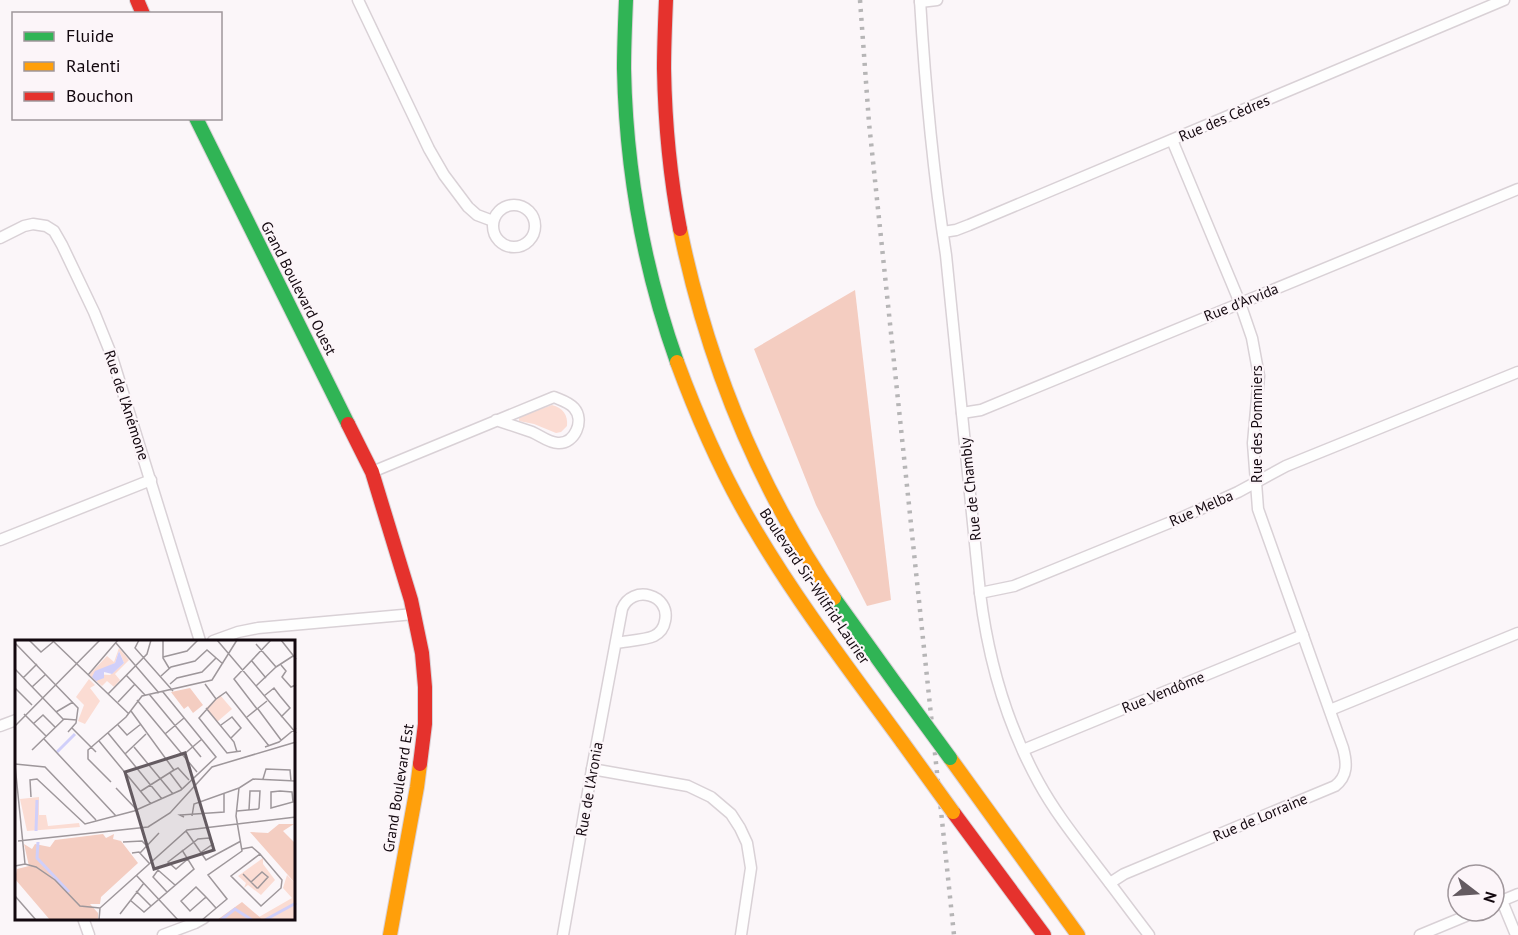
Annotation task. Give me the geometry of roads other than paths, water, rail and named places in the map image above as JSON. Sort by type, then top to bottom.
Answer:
[{"type":"main road","name":"Boulevard Sir-Wilfrid-Laurier","points":[[626,0],[624,70],[637,206],[658,303],[684,383],[722,468],[763,544],[800,600],[1044,935]]},
{"type":"main road","name":"Boulevard Sir-Wilfrid-Laurier","points":[[666,0],[664,80],[672,180],[687,265],[728,399],[789,527],[824,583],[1078,935]]},
{"type":"main road","name":"Grand Boulevard Ouest","points":[[197,120],[372,472]]},
{"type":"main road","name":"Grand Boulevard Est","points":[[372,472],[414,614],[424,670],[425,724],[417,787],[390,935]]},
{"type":"street","points":[[358,0],[444,175],[468,207],[477,215],[493,221]]},
{"type":"street","points":[[920,1],[937,0]]},
{"type":"street","name":"Rue des Cèdres","points":[[943,232],[969,225],[1504,0]]},
{"type":"street","name":"Rue de Chambly","points":[[920,1],[932,150],[943,232],[980,592],[991,657],[1009,716],[1040,784],[1058,813],[1149,935]]},
{"type":"street","name":"Rue des Pommiers","points":[[1172,140],[1240,303],[1252,338],[1259,376],[1253,443],[1257,509],[1330,710]]},
{"type":"street","name":"Rue d'Arvida","points":[[962,413],[981,410],[1518,189]]},
{"type":"street","points":[[518,205],[525,208],[532,216],[535,223],[532,237],[527,243],[509,247],[496,239],[492,228],[493,221],[496,214],[504,207],[518,205]]},
{"type":"street","name":"Rue de l'Anémone","points":[[0,238],[33,224],[46,226],[57,234],[107,342],[200,640]]},
{"type":"street","name":"Rue Melba","points":[[980,592],[1014,586],[1181,518],[1238,492],[1286,466],[1518,372]]},
{"type":"street","points":[[372,472],[496,420],[554,397],[573,406],[579,422],[570,439],[558,443],[496,420]]},
{"type":"street","points":[[1,538],[151,480]]},
{"type":"street","name":"Rue de l'Aronia","points":[[563,935],[622,609],[627,600],[643,594],[652,596],[662,603],[666,619],[659,632],[650,638],[616,643]]},
{"type":"street","points":[[216,640],[258,628],[414,614]]},
{"type":"street","points":[[1330,710],[1518,633]]},
{"type":"street","name":"Rue Vendôme","points":[[1023,750],[1303,635]]},
{"type":"street","name":"Rue de Lorraine","points":[[1110,883],[1124,874],[1338,784],[1345,773],[1346,761],[1330,710]]},
{"type":"street","points":[[0,726],[15,720]]},
{"type":"street","points":[[592,769],[688,786],[711,797],[731,814],[744,835],[751,860],[751,877],[741,935]]},
{"type":"street","points":[[1506,917],[1516,935]]},
{"type":"street","points":[[84,920],[89,935]]},
{"type":"street","points":[[163,935],[200,920]]},
{"type":"street","points":[[1420,935],[1449,923]]},
{"type":"railway","points":[[860,0],[869,123],[954,935]]}]
